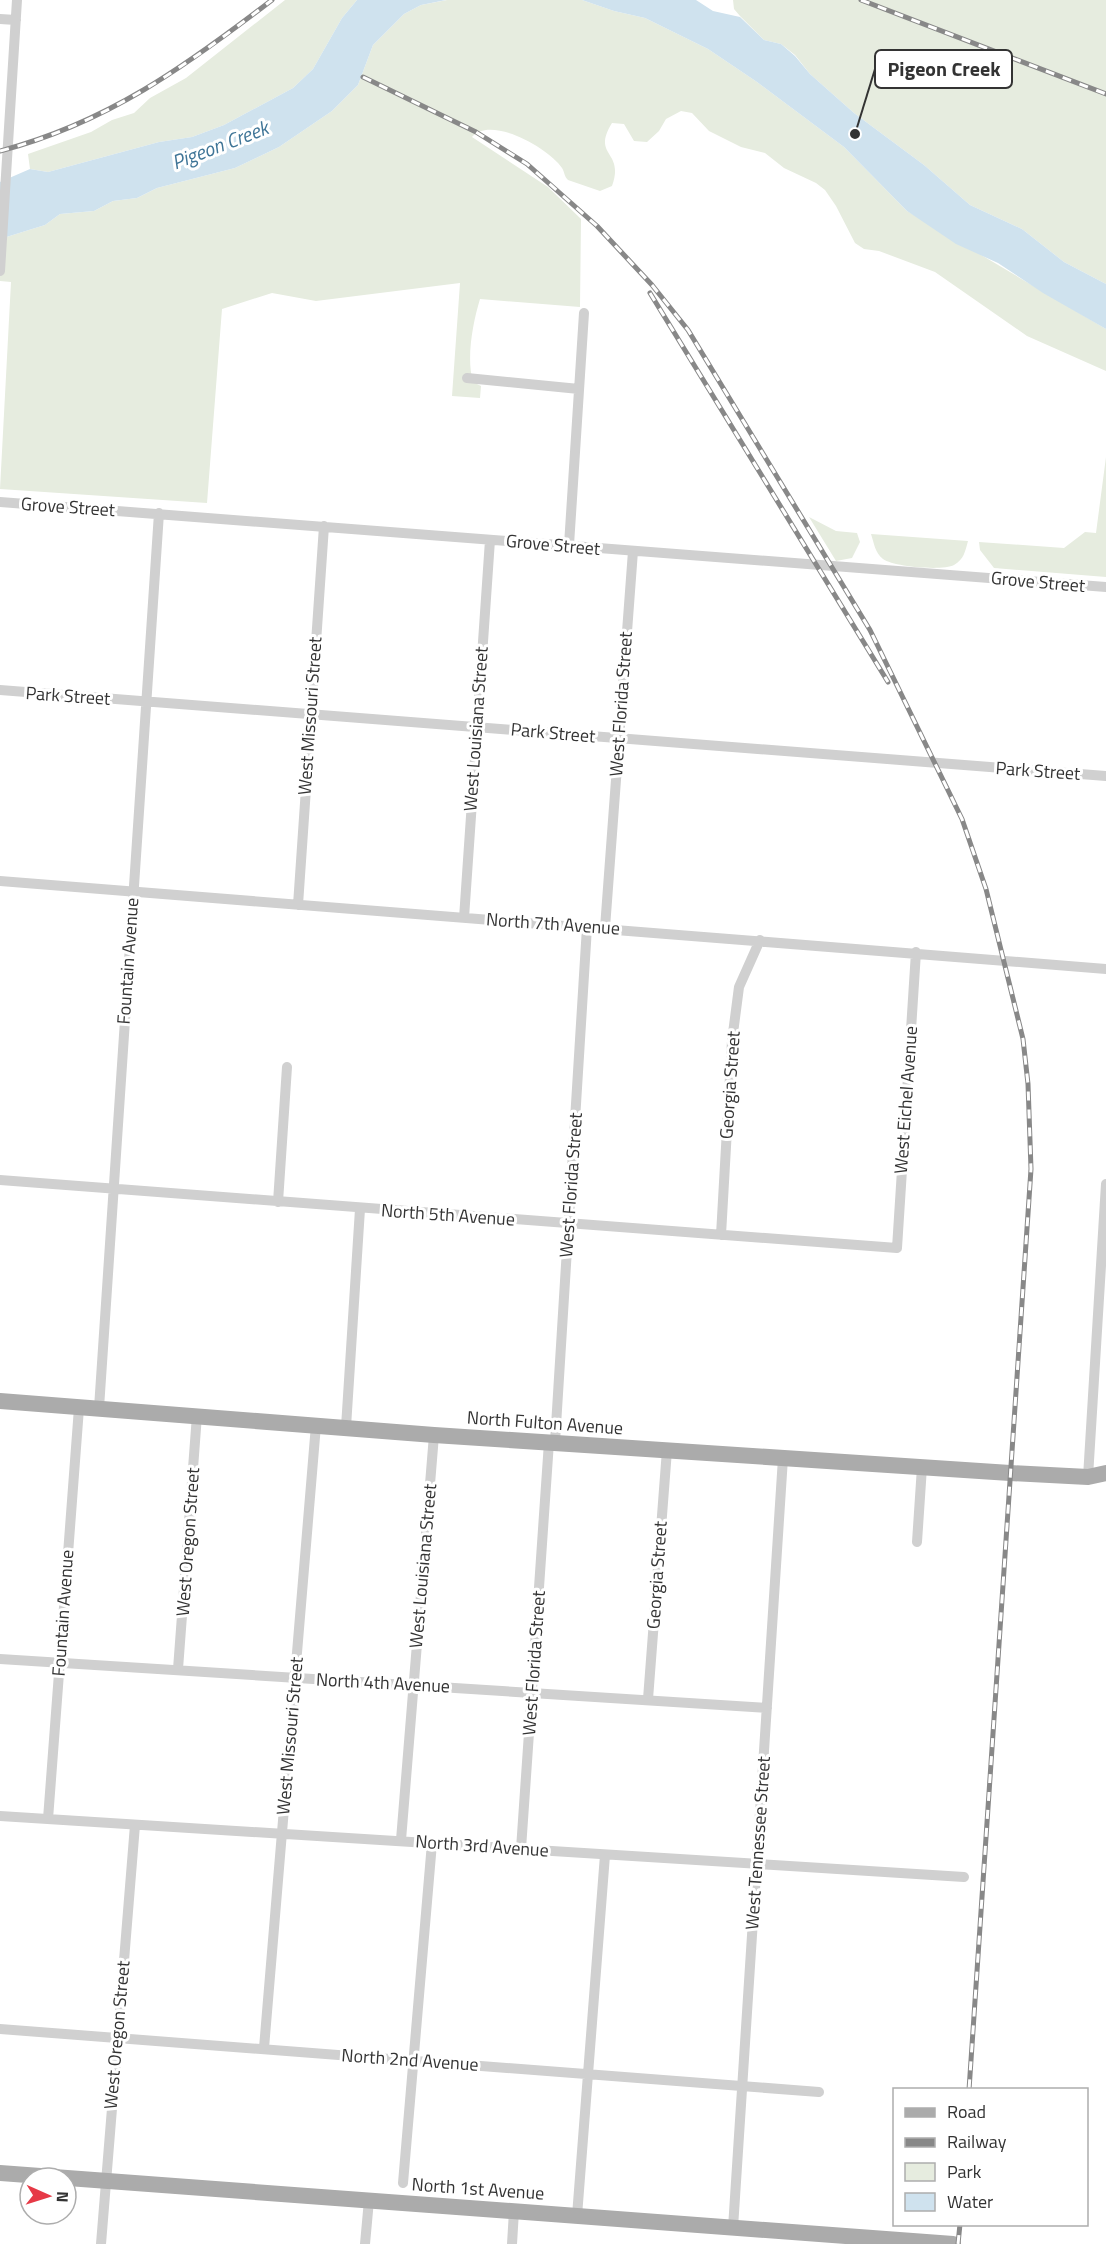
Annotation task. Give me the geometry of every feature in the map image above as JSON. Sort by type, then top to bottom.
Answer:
[{"type":"main road","name":"North Fulton Avenue","points":[[0,1401],[434,1435],[783,1458],[1088,1477],[1106,1473]]},
{"type":"main road","name":"North Fulton Avenue","points":[[1088,1477],[1106,1485]]},
{"type":"main road","name":"North 1st Avenue","points":[[0,2173],[733,2228],[808,2239],[953,2244]]},
{"type":"street","points":[[0,270],[17,0]]},
{"type":"street","points":[[0,19],[16,20]]},
{"type":"street","points":[[569,545],[584,313]]},
{"type":"street","points":[[467,378],[579,389]]},
{"type":"street","name":"Grove Street","points":[[0,502],[1106,588]]},
{"type":"street","name":"Fountain Avenue","points":[[99,1408],[159,513]]},
{"type":"street","name":"West Missouri Street","points":[[298,905],[324,526]]},
{"type":"street","name":"West Louisiana Street","points":[[464,918],[490,540]]},
{"type":"street","name":"West Florida Street","points":[[606,928],[633,552]]},
{"type":"street","name":"Park Street","points":[[0,690],[1106,776]]},
{"type":"street","name":"North 7th Avenue","points":[[0,881],[916,952],[1106,969]]},
{"type":"street","name":"West Florida Street","points":[[521,1849],[568,1224],[587,927]]},
{"type":"street","name":"Georgia Street","points":[[721,1235],[732,1041],[738,987],[760,940]]},
{"type":"street","name":"West Eichel Avenue","points":[[897,1248],[916,952]]},
{"type":"street","points":[[278,1202],[287,1067]]},
{"type":"street","name":"North 5th Avenue","points":[[0,1180],[897,1248]]},
{"type":"street","points":[[1088,1477],[1100,1354],[1106,1184]]},
{"type":"street","points":[[346,1427],[360,1209]]},
{"type":"street","name":"Fountain Avenue","points":[[48,1819],[79,1408]]},
{"type":"street","name":"West Oregon Street","points":[[178,1669],[197,1416]]},
{"type":"street","name":"West Missouri Street","points":[[264,2048],[316,1425]]},
{"type":"street","name":"West Louisiana Street","points":[[401,1840],[434,1435]]},
{"type":"street","name":"Georgia Street","points":[[648,1700],[667,1450]]},
{"type":"street","name":"West Tennessee Street","points":[[733,2228],[783,1458]]},
{"type":"street","points":[[917,1542],[922,1467]]},
{"type":"street","name":"North 4th Avenue","points":[[0,1659],[767,1708]]},
{"type":"street","name":"North 3rd Avenue","points":[[0,1816],[964,1877]]},
{"type":"street","name":"West Oregon Street","points":[[101,2244],[135,1826]]},
{"type":"street","points":[[403,2183],[432,1843]]},
{"type":"street","points":[[577,2216],[605,1855]]},
{"type":"street","name":"North 2nd Avenue","points":[[0,2029],[414,2059],[819,2092]]},
{"type":"street","points":[[366,2244],[369,2200]]},
{"type":"street","points":[[512,2244],[514,2211]]},
{"type":"green space","points":[[285,0],[357,0],[342,18],[313,69],[293,88],[224,125],[192,137],[159,142],[48,172],[30,169],[28,154],[91,132],[112,120],[134,113],[150,98],[186,78]]},
{"type":"green space","points":[[447,0],[582,0],[645,18],[708,49],[757,82],[844,147],[907,211],[1106,329],[1106,371],[1027,336],[935,272],[879,251],[864,249],[855,243],[825,190],[816,183],[784,168],[765,153],[741,147],[709,131],[692,113],[681,111],[666,119],[659,131],[647,142],[634,141],[624,124],[612,123],[605,142],[615,166],[615,174],[612,186],[600,191],[568,180],[555,160],[533,144],[505,132],[481,131],[472,137],[548,187],[581,219],[580,307],[480,299],[473,329],[470,362],[473,382],[481,386],[480,398],[452,396],[460,283],[316,301],[272,293],[222,309],[207,503],[0,489],[11,282],[0,281],[0,239],[45,225],[60,214],[94,211],[113,201],[137,198],[157,188],[235,168],[279,147],[332,111],[358,85],[373,45],[404,14],[421,5]]},
{"type":"green space","points":[[733,0],[1106,0],[1106,284],[1064,262],[1022,229],[970,205],[924,165],[854,113],[810,74],[795,55],[781,44],[764,40],[734,9]]},
{"type":"green space","points":[[1106,457],[1106,577],[994,568],[980,550],[979,542],[1064,548],[1085,532],[1096,533]]},
{"type":"green space","points":[[809,517],[836,531],[857,533],[860,542],[852,558],[836,561]]},
{"type":"green space","points":[[871,534],[968,541],[962,558],[954,565],[940,568],[918,567],[889,562],[880,557]]},
{"type":"water","points":[[357,0],[446,0],[421,5],[404,14],[373,45],[358,85],[332,111],[279,147],[235,168],[157,188],[137,198],[113,201],[94,211],[60,214],[45,225],[0,239],[0,182],[30,169],[48,172],[159,142],[192,137],[224,125],[293,88],[313,69],[342,18]]},
{"type":"water","points":[[582,0],[696,0],[713,11],[740,17],[764,40],[781,44],[810,74],[854,113],[924,165],[970,205],[1022,229],[1064,262],[1106,284],[1106,329],[1043,293],[998,263],[956,244],[907,211],[844,147],[757,82],[708,49],[645,18]]},
{"type":"railway","points":[[0,151],[76,125],[144,90],[208,48],[272,0]]},
{"type":"railway","points":[[861,0],[1106,94]]},
{"type":"railway","points":[[363,77],[476,132],[527,164],[597,226],[652,285],[688,330],[870,630],[962,819],[986,889],[1023,1039],[1028,1084],[1031,1169],[969,2088]]},
{"type":"railway","points":[[650,293],[888,682]]},
{"type":"railway","points":[[958,2244],[960,2226]]},
{"type":"place","name":"Pigeon Creek","points":[[855,134]]}]
